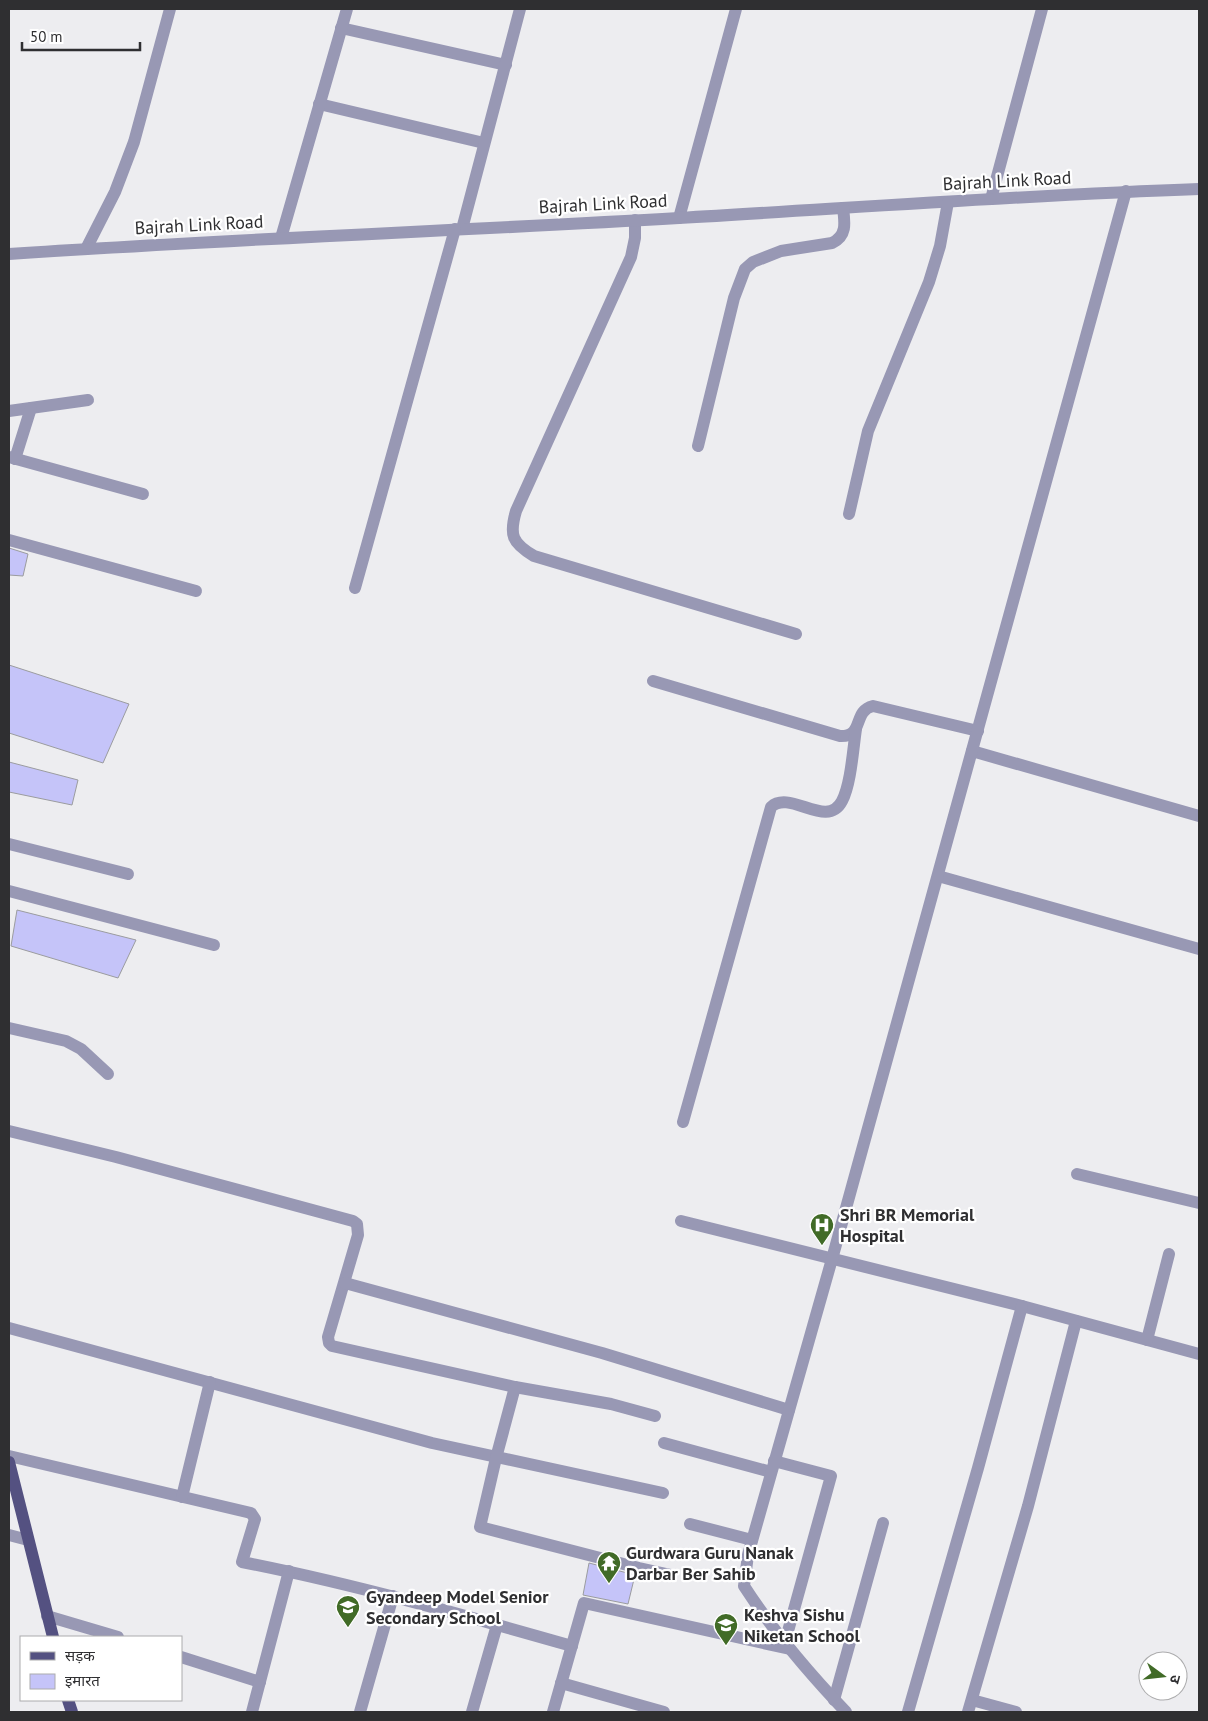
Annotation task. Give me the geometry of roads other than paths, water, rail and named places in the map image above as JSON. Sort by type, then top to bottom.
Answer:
[{"type":"main road","points":[[9,1462],[53,1636]]},
{"type":"street","points":[[86,249],[114,192],[134,142],[170,9]]},
{"type":"street","points":[[281,238],[346,9]]},
{"type":"street","points":[[355,588],[484,143],[520,9]]},
{"type":"street","points":[[678,218],[736,9]]},
{"type":"street","points":[[992,199],[1042,9]]},
{"type":"street","points":[[341,28],[506,65]]},
{"type":"street","points":[[319,104],[484,143]]},
{"type":"street","name":"Bajrah Link Road","points":[[9,254],[1199,188]]},
{"type":"street","points":[[846,1712],[788,1645],[744,1586],[748,1555],[832,1259],[1126,191]]},
{"type":"street","points":[[849,514],[868,431],[905,345],[929,282],[940,246],[948,202]]},
{"type":"street","points":[[698,446],[734,298],[745,269],[753,262],[780,251],[832,243],[839,240],[845,228],[843,208]]},
{"type":"street","points":[[635,220],[635,238],[631,257],[522,496],[511,527],[513,537],[521,548],[534,556],[796,634]]},
{"type":"street","points":[[9,411],[88,400]]},
{"type":"street","points":[[32,408],[12,458],[143,494]]},
{"type":"street","points":[[9,540],[196,591]]},
{"type":"street","points":[[653,681],[833,734],[847,736],[856,729]]},
{"type":"street","points":[[683,1122],[771,807],[775,804],[788,802],[823,811],[830,812],[836,809],[844,796],[856,729],[863,711],[874,706],[978,730]]},
{"type":"street","points":[[972,751],[1199,816]]},
{"type":"street","points":[[9,844],[128,874]]},
{"type":"street","points":[[938,876],[1199,949]]},
{"type":"street","points":[[9,892],[214,945]]},
{"type":"street","points":[[9,1028],[66,1041],[81,1048],[108,1074]]},
{"type":"street","points":[[9,1131],[116,1157],[353,1221],[358,1224],[358,1235],[328,1337],[329,1343],[332,1346],[515,1386],[611,1404],[655,1416]]},
{"type":"street","points":[[1077,1174],[1199,1203]]},
{"type":"street","points":[[681,1221],[1022,1306],[1199,1354]]},
{"type":"street","points":[[1146,1340],[1170,1254]]},
{"type":"street","points":[[344,1283],[602,1353],[789,1410]]},
{"type":"street","points":[[908,1712],[1022,1306]]},
{"type":"street","points":[[1016,1712],[970,1706],[1028,1506],[1076,1321]]},
{"type":"street","points":[[9,1328],[432,1443],[663,1493]]},
{"type":"street","points":[[182,1497],[210,1382]]},
{"type":"street","points":[[515,1386],[480,1527],[639,1568],[671,1574]]},
{"type":"street","points":[[664,1443],[831,1476],[788,1645]]},
{"type":"street","points":[[9,1456],[254,1515],[255,1519],[242,1562],[290,1571],[393,1596],[572,1646]]},
{"type":"street","points":[[834,1700],[883,1523]]},
{"type":"street","points":[[690,1524],[752,1540]]},
{"type":"street","points":[[9,1535],[28,1540]]},
{"type":"street","points":[[252,1712],[290,1571]]},
{"type":"street","points":[[360,1712],[393,1596]]},
{"type":"street","points":[[553,1712],[584,1604],[788,1645]]},
{"type":"street","points":[[47,1616],[115,1636]]},
{"type":"street","points":[[472,1712],[497,1625]]},
{"type":"street","points":[[182,1657],[260,1682]]},
{"type":"street","points":[[562,1684],[664,1712]]},
{"type":"place","name":"Shri BR Memorial Hospital","points":[[822,1246]]},
{"type":"place","name":"Gurdwara Guru Nanak Darbar Ber Sahib","points":[[609,1584]]},
{"type":"place","name":"Gyandeep Model Senior Secondary School","points":[[348,1628]]},
{"type":"place","name":"Keshva Sishu Niketan School","points":[[726,1646]]}]
